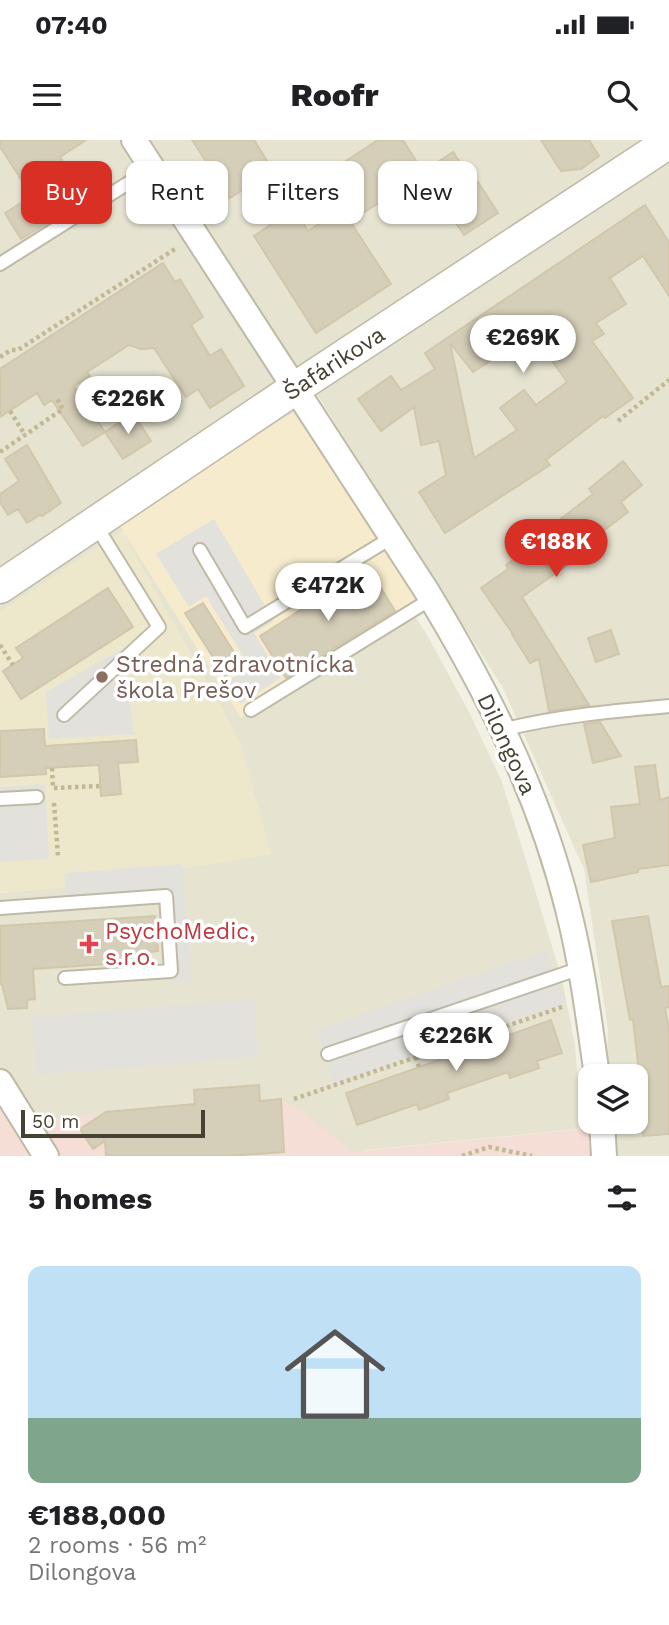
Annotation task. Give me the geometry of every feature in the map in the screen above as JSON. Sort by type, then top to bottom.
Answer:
[{"type":"street","name":"Dilongova","points":[[134,140],[148,161]]},
{"type":"street","name":"Šafárikova","points":[[0,587],[669,142]]},
{"type":"street","name":"Dilongova","points":[[188,224],[431,599],[463,652],[502,730],[550,844],[569,911],[581,968],[595,1064]]},
{"type":"street","points":[[0,1082],[46,1156]]},
{"type":"street","points":[[603,1134],[604,1156]]},
{"type":"lane","points":[[0,264],[126,184]]},
{"type":"lane","points":[[64,715],[159,627],[94,523]]},
{"type":"lane","points":[[200,550],[245,628],[391,538]]},
{"type":"lane","points":[[251,710],[431,599]]},
{"type":"lane","points":[[502,730],[559,719],[669,706]]},
{"type":"lane","points":[[0,799],[37,797]]},
{"type":"lane","points":[[0,908],[166,896],[172,971],[65,978]]},
{"type":"lane","points":[[328,1054],[581,968]]},
{"type":"path","points":[[0,357],[12,350],[18,350],[175,249]]},
{"type":"path","points":[[618,421],[669,380]]},
{"type":"path","points":[[0,452],[64,409],[56,397]]},
{"type":"path","points":[[10,411],[25,435]]},
{"type":"path","points":[[0,645],[13,665]]},
{"type":"path","points":[[52,768],[53,788],[100,786]]},
{"type":"path","points":[[54,802],[58,856]]},
{"type":"path","points":[[294,1100],[565,1006],[586,1002]]},
{"type":"path","points":[[491,1032],[495,1040]]},
{"type":"path","points":[[416,1058],[419,1067]]},
{"type":"path","points":[[462,1156],[489,1147],[532,1156]]},
{"type":"shaded area","points":[[0,140],[669,140],[669,1156],[605,1156],[604,1134],[648,1134],[648,1064],[607,1064],[608,1030],[584,869],[503,688],[318,396],[282,422],[426,633],[470,714],[502,782],[562,979],[575,1046],[578,1129],[365,1150],[361,1156],[0,1156],[0,893],[75,886],[271,853],[123,531],[0,612]]},
{"type":"shaded area","points":[[297,410],[420,605],[241,718],[118,523]]},
{"type":"shaded area","points":[[214,519],[274,621],[254,633],[281,678],[240,704],[228,681],[250,667],[206,596],[189,607],[156,554]]},
{"type":"shaded area","name":"Stredná zdravotnícka škola Prešov","points":[[122,531],[240,741],[271,854],[75,886],[0,893],[0,612]]},
{"type":"shaded area","points":[[124,648],[134,734],[49,739],[46,692]]},
{"type":"shaded area","points":[[45,784],[49,859],[0,862],[0,787]]},
{"type":"shaded area","points":[[182,864],[192,983],[173,985],[165,897],[67,904],[64,873]]},
{"type":"shaded area","points":[[546,950],[565,1003],[334,1083],[316,1030]]},
{"type":"shaded area","points":[[254,999],[258,1057],[37,1075],[32,1017]]},
{"type":"shaded area","points":[[0,1082],[27,1125],[103,1112],[195,1104],[194,1090],[259,1085],[260,1101],[281,1099],[310,1117],[351,1152],[578,1129],[578,1134],[603,1134],[604,1156],[0,1156]]},
{"type":"building","points":[[0,140],[86,140],[60,157],[60,161],[21,161],[21,179],[0,147]]},
{"type":"building","points":[[192,140],[254,140],[267,161],[242,161],[242,191],[230,198],[228,161],[206,161]]},
{"type":"building","points":[[378,140],[403,140],[416,161],[378,161],[378,203],[364,213],[364,161],[346,161]]},
{"type":"building","points":[[541,140],[589,140],[599,156],[581,169],[561,171]]},
{"type":"building","points":[[453,152],[459,161],[440,161]]},
{"type":"building","points":[[478,182],[498,213],[464,235],[456,224],[477,224]]},
{"type":"building","points":[[21,203],[21,224],[46,224],[21,239],[5,213]]},
{"type":"building","points":[[645,205],[669,242],[669,296],[643,256],[610,278],[626,304],[596,323],[604,334],[592,341],[633,398],[605,418],[603,416],[546,460],[550,465],[445,533],[419,492],[446,475],[439,441],[421,445],[414,407],[381,431],[358,399],[391,376],[401,390],[435,369],[425,353]],"holes":[[[531,331],[567,382],[536,405],[524,390],[500,408],[517,430],[474,458],[450,343],[473,372]]]},
{"type":"building","points":[[272,224],[304,224],[308,231],[319,224],[352,224],[391,284],[316,333],[254,236]]},
{"type":"building","points":[[163,263],[175,282],[180,279],[203,317],[191,325],[210,356],[221,349],[244,386],[210,408],[198,389],[186,397],[154,348],[141,349],[129,345],[87,372],[90,376],[74,386],[105,432],[83,446],[52,400],[44,405],[37,393],[0,417],[0,369]]},
{"type":"building","points":[[133,413],[151,441],[123,459],[105,432]]},
{"type":"building","points":[[27,445],[61,503],[27,523],[18,509],[8,515],[0,502],[0,494],[19,481],[5,459]]},
{"type":"building","points":[[623,461],[642,485],[621,502],[628,512],[603,531],[600,527],[567,552],[574,560],[522,597],[589,705],[549,711],[539,659],[530,663],[481,588],[508,569],[506,565],[539,541],[536,538],[593,494],[589,489]]},
{"type":"building","points":[[368,567],[395,611],[286,678],[260,636]]},
{"type":"building","points":[[108,588],[133,627],[21,699],[3,671],[23,658],[16,648]]},
{"type":"building","points":[[203,603],[242,665],[225,676],[185,613]]},
{"type":"building","points":[[611,630],[619,654],[596,662],[588,638]]},
{"type":"building","points":[[600,722],[621,756],[593,763],[584,724]]},
{"type":"building","points":[[44,729],[45,746],[136,740],[138,762],[118,763],[121,794],[101,796],[99,765],[46,768],[46,774],[0,777],[0,731]]},
{"type":"building","points":[[655,765],[660,800],[669,797],[669,865],[638,869],[638,872],[591,882],[583,845],[615,838],[611,807],[640,804],[635,767]]},
{"type":"building","points":[[155,916],[158,951],[149,952],[150,961],[33,969],[35,999],[27,1000],[27,1008],[8,1009],[0,984],[0,926]]},
{"type":"building","points":[[648,916],[661,987],[669,986],[669,1007],[665,1008],[669,1031],[669,1134],[643,1136],[648,1134],[648,1064],[638,1064],[633,1019],[630,1020],[612,921]]},
{"type":"building","points":[[551,1020],[562,1053],[537,1061],[539,1068],[510,1078],[508,1072],[447,1093],[449,1099],[419,1110],[417,1104],[357,1125],[346,1093]]},
{"type":"building","points":[[259,1085],[260,1101],[281,1099],[284,1152],[228,1156],[106,1156],[105,1141],[93,1149],[80,1129],[106,1112],[195,1104],[194,1090]]},
{"type":"place","name":"Stredná zdravotnícka škola Prešov","points":[[102,677]]},
{"type":"place","name":"PsychoMedic, s.r.o.","points":[[89,944]]}]
